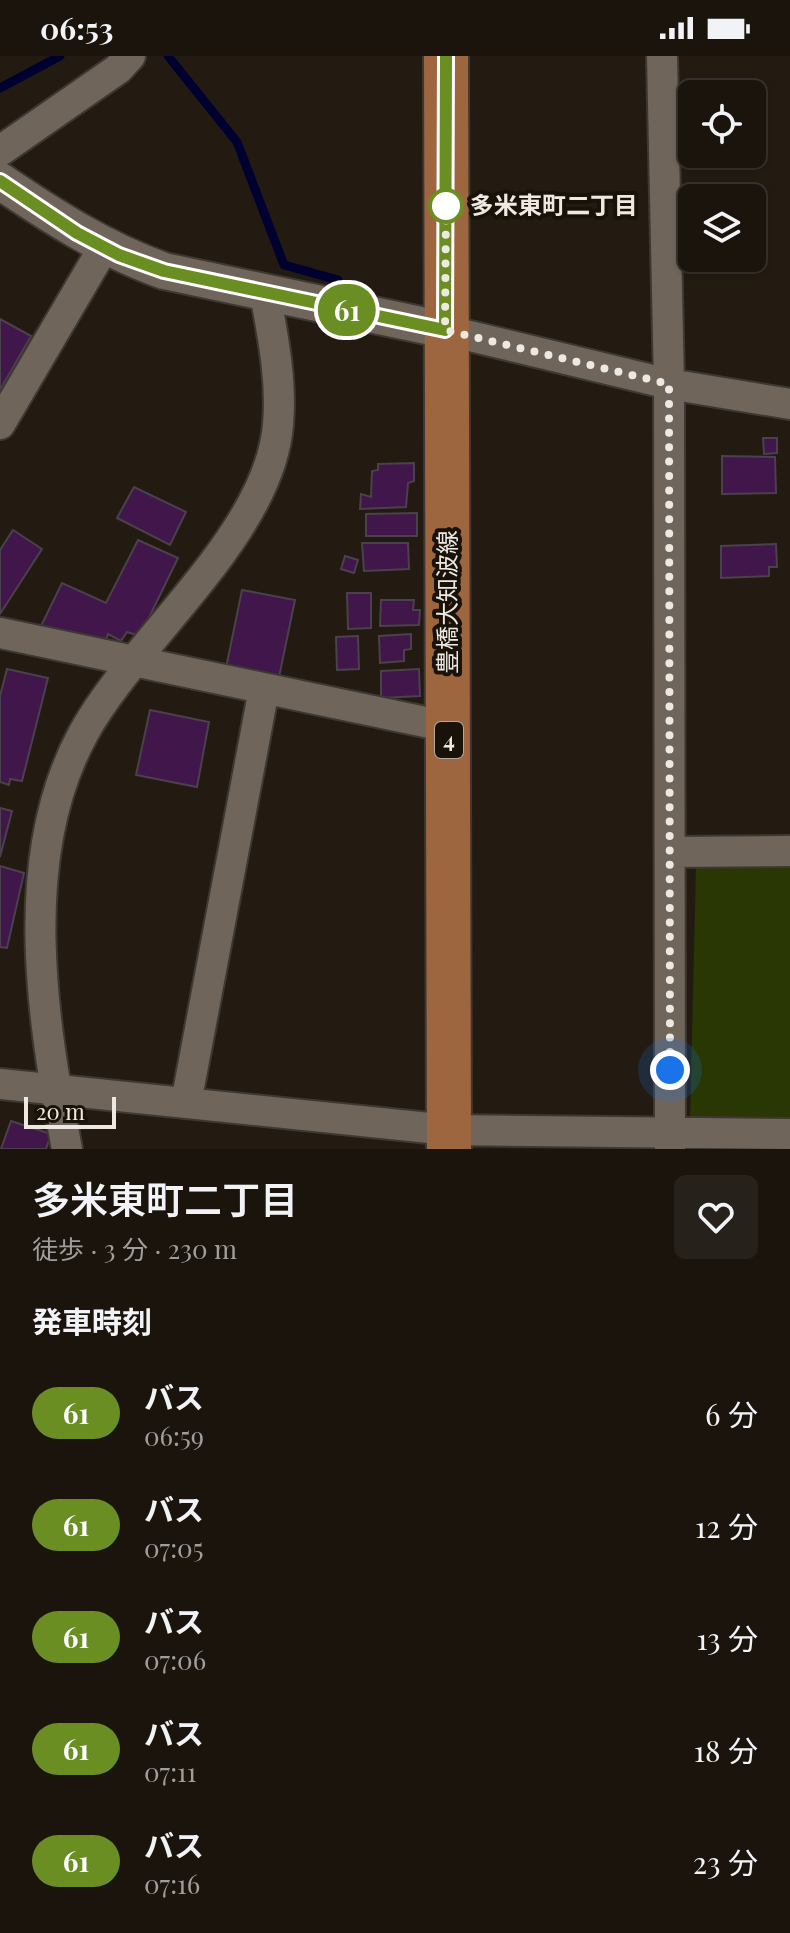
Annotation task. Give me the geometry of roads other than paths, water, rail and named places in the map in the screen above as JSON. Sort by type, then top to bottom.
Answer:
[{"type":"main road","name":"豊橋大知波線","points":[[446,56],[449,1139]]},
{"type":"street","points":[[0,151],[118,69],[130,56]]},
{"type":"street","points":[[662,56],[669,384],[670,1141]]},
{"type":"street","points":[[0,181],[104,247],[164,271],[445,330],[669,384],[790,404]]},
{"type":"street","points":[[0,424],[104,247]]},
{"type":"street","points":[[67,1149],[38,950],[42,878],[56,804],[82,734],[232,538],[262,484],[278,428],[278,371],[265,293]]},
{"type":"street","points":[[0,633],[449,727]]},
{"type":"street","points":[[186,1103],[264,689]]},
{"type":"street","points":[[670,852],[790,851]]},
{"type":"street","points":[[0,1084],[186,1103],[449,1139],[776,1139]]},
{"type":"waterway","points":[[0,88],[60,56]]},
{"type":"waterway","points":[[168,56],[237,142],[284,265],[338,280]]},
{"type":"place","name":"多米東町二丁目","points":[[446,206]]}]
